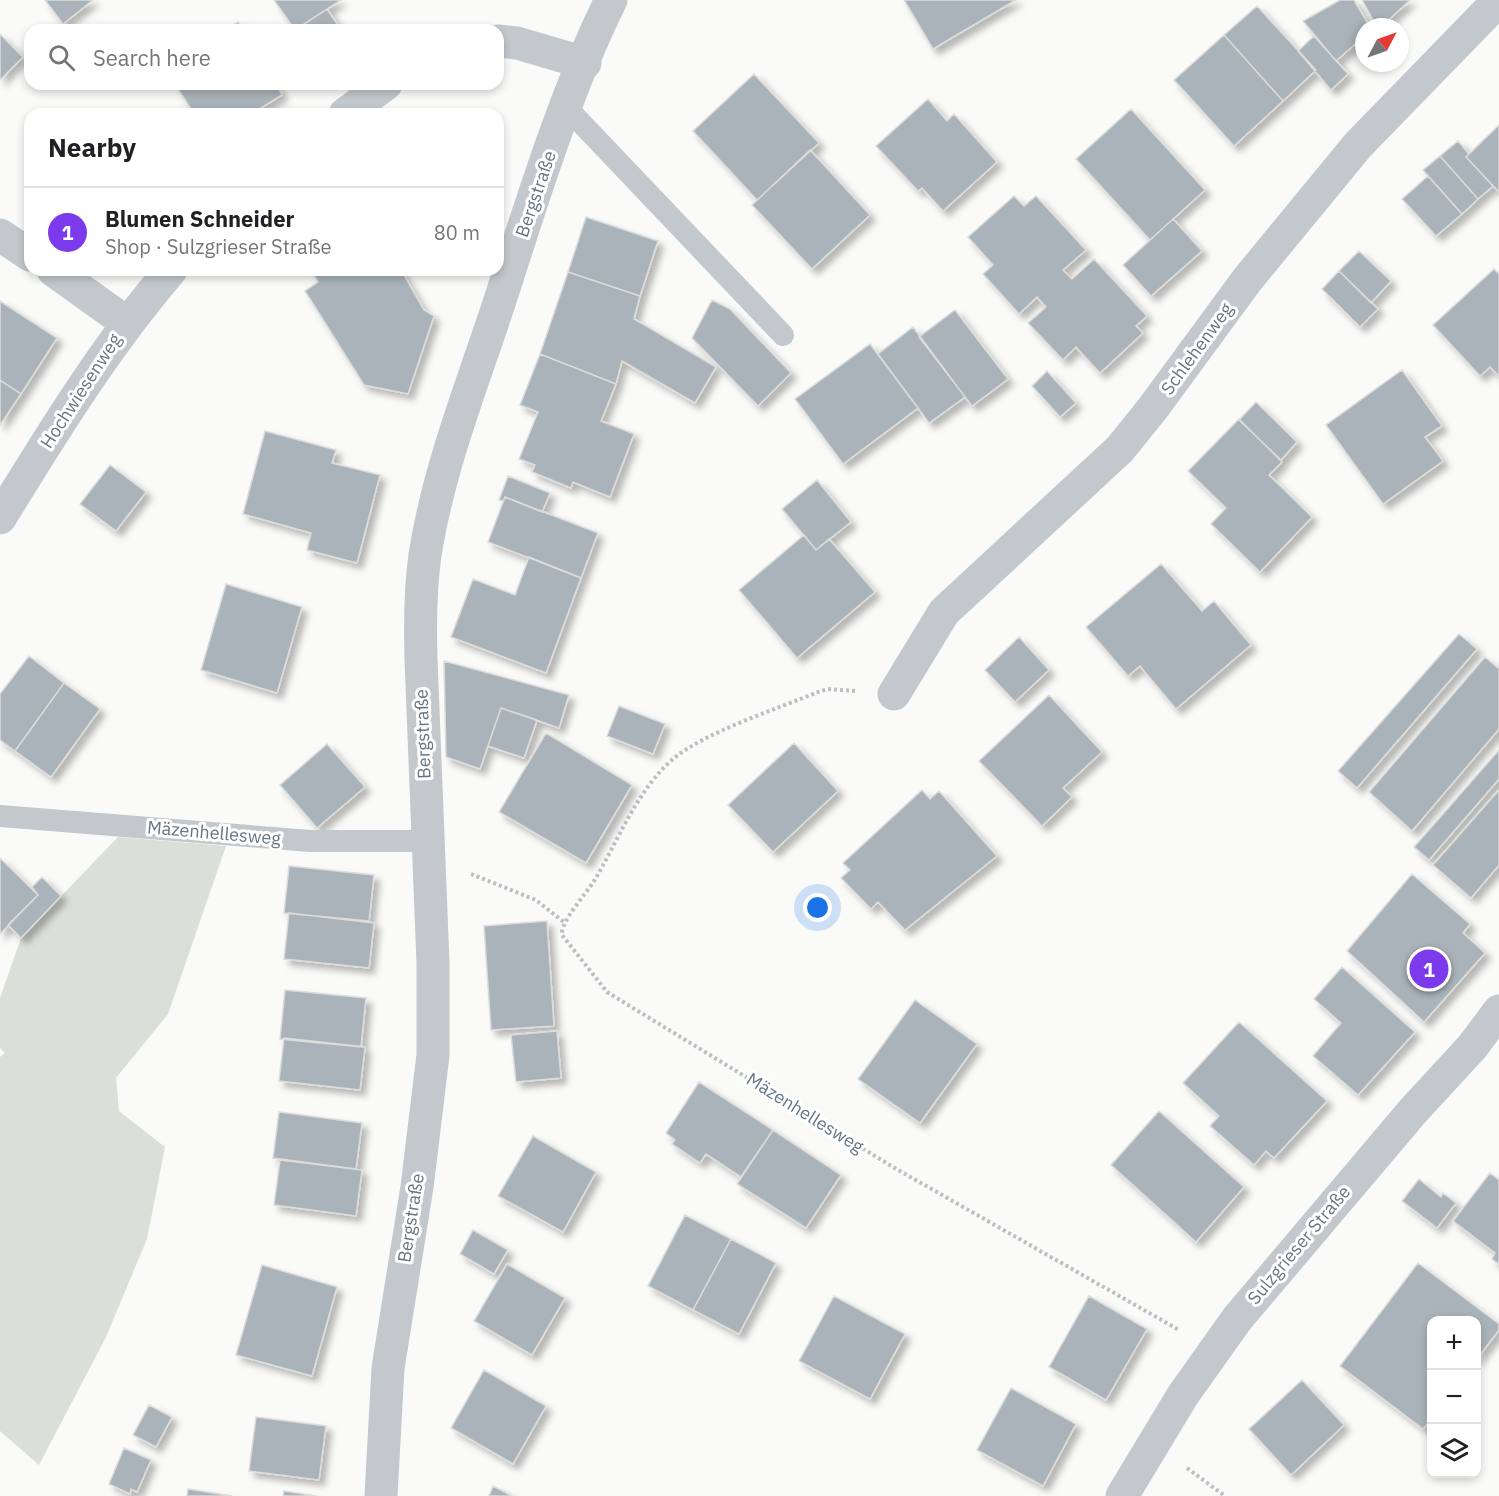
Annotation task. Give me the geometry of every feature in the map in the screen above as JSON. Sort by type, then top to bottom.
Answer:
[{"type":"street","name":"Bergstraße","points":[[381,1496],[388,1368],[417,1187],[433,1055],[434,1014],[420,615],[430,526],[455,431],[534,194],[610,0]]},
{"type":"street","name":"Schlehenweg","points":[[894,694],[944,612],[1120,449],[1247,280],[1352,153],[1430,69],[1499,0]]},
{"type":"street","points":[[504,42],[525,45],[585,63]]},
{"type":"street","points":[[353,108],[378,90]]},
{"type":"street","points":[[0,235],[24,251]]},
{"type":"street","points":[[62,276],[127,322]]},
{"type":"street","name":"Hochwiesenweg","points":[[0,518],[97,364],[127,322],[166,276]]},
{"type":"street","name":"Sulzgrieser Straße","points":[[1122,1496],[1213,1351],[1261,1290],[1406,1119],[1485,1051],[1499,1011]]},
{"type":"lane","points":[[567,108],[783,335]]},
{"type":"lane","name":"Mäzenhellesweg","points":[[0,816],[428,849]]},
{"type":"path","points":[[428,849],[536,900],[565,923],[593,883],[649,787],[663,769],[683,752],[705,739],[828,689],[894,694]]},
{"type":"path","name":"Mäzenhellesweg","points":[[565,923],[562,935],[607,992],[893,1167],[1213,1351]]},
{"type":"shaded area","points":[[118,837],[226,846],[168,1014],[116,1078],[119,1111],[165,1147],[147,1239],[106,1337],[39,1465],[0,1431],[0,1057],[5,1053],[0,1048],[0,998],[21,938]]},
{"type":"building","points":[[45,0],[93,0],[63,24]]},
{"type":"building","points":[[274,0],[341,0],[304,24],[291,24]]},
{"type":"building","points":[[904,0],[1016,0],[933,49]]},
{"type":"building","points":[[1340,0],[1354,0],[1365,18],[1355,18],[1355,44],[1336,61],[1303,21]]},
{"type":"building","points":[[1362,0],[1410,0],[1391,18],[1372,18]]},
{"type":"building","points":[[1257,6],[1316,70],[1283,101],[1224,35]]},
{"type":"building","points":[[327,9],[337,24],[304,24]]},
{"type":"building","points":[[0,34],[23,57],[0,80]]},
{"type":"building","points":[[1224,35],[1283,101],[1234,146],[1174,80]]},
{"type":"building","points":[[1314,36],[1348,74],[1331,90],[1298,51]]},
{"type":"building","points":[[754,74],[819,143],[757,200],[693,131]]},
{"type":"building","points":[[179,90],[279,90],[282,95],[261,108],[190,108]]},
{"type":"building","points":[[928,99],[947,121],[954,114],[997,162],[943,211],[922,188],[918,191],[876,146]]},
{"type":"building","points":[[1131,109],[1205,190],[1150,240],[1076,159]]},
{"type":"building","points":[[1499,125],[1499,192],[1466,157]]},
{"type":"building","points":[[1458,141],[1469,154],[1466,157],[1493,186],[1478,199],[1440,156]]},
{"type":"building","points":[[810,150],[870,215],[812,269],[752,205]]},
{"type":"building","points":[[1440,156],[1478,199],[1462,214],[1423,170]]},
{"type":"building","points":[[1428,176],[1462,214],[1436,236],[1402,199]]},
{"type":"building","points":[[1014,196],[1024,206],[1036,196],[1086,250],[1063,270],[1072,279],[1094,259],[1147,316],[1136,326],[1143,333],[1100,373],[1076,347],[1063,360],[1028,323],[1046,307],[1037,297],[1019,314],[983,274],[993,265],[968,237]]},
{"type":"building","points":[[586,217],[658,241],[640,296],[568,272]]},
{"type":"building","points":[[1173,219],[1202,251],[1151,296],[1123,265]]},
{"type":"building","points":[[1359,251],[1391,281],[1371,303],[1339,271]]},
{"type":"building","points":[[1494,269],[1499,274],[1499,376],[1490,367],[1480,376],[1433,325]]},
{"type":"building","points":[[1339,271],[1378,309],[1360,327],[1322,289]]},
{"type":"building","points":[[568,272],[640,296],[634,319],[716,367],[695,403],[622,361],[616,384],[540,354]]},
{"type":"building","points":[[314,276],[404,276],[424,310],[434,316],[408,394],[364,385],[305,291],[318,282]]},
{"type":"building","points":[[712,300],[730,309],[791,373],[758,406],[692,338]]},
{"type":"building","points":[[0,301],[57,338],[21,394],[0,380]]},
{"type":"building","points":[[955,310],[1008,379],[972,406],[919,337]]},
{"type":"building","points":[[913,327],[965,397],[929,423],[878,354]]},
{"type":"building","points":[[870,344],[918,408],[843,464],[795,399]]},
{"type":"building","points":[[540,354],[616,384],[601,421],[634,434],[610,497],[573,482],[571,488],[532,472],[535,465],[519,459],[538,412],[520,405]]},
{"type":"building","points":[[1402,370],[1442,426],[1425,437],[1443,461],[1383,504],[1326,425]]},
{"type":"building","points":[[1047,371],[1076,403],[1060,417],[1032,386]]},
{"type":"building","points":[[0,380],[21,394],[0,425]]},
{"type":"building","points":[[1256,402],[1297,442],[1281,460],[1239,420]]},
{"type":"building","points":[[1239,419],[1282,462],[1269,475],[1312,517],[1260,572],[1211,524],[1226,508],[1188,471]]},
{"type":"building","points":[[265,431],[336,450],[332,463],[380,475],[357,563],[307,550],[311,533],[243,514]]},
{"type":"building","points":[[110,465],[146,492],[116,531],[80,504]]},
{"type":"building","points":[[508,476],[550,493],[542,512],[505,497],[503,501],[499,500]]},
{"type":"building","points":[[817,480],[851,522],[816,550],[782,509]]},
{"type":"building","points":[[505,497],[598,533],[581,578],[488,542]]},
{"type":"building","points":[[804,535],[816,550],[829,539],[875,592],[797,658],[739,590]]},
{"type":"building","points":[[529,557],[581,578],[546,673],[451,637],[473,579],[515,595]]},
{"type":"building","points":[[1161,564],[1202,611],[1214,601],[1251,645],[1176,709],[1140,666],[1128,676],[1086,627]]},
{"type":"building","points":[[226,584],[302,607],[277,693],[201,670]]},
{"type":"building","points":[[1459,634],[1477,649],[1357,788],[1338,771]]},
{"type":"building","points":[[1019,637],[1049,670],[1015,702],[985,670]]},
{"type":"building","points":[[29,656],[64,683],[15,751],[0,740],[0,694]]},
{"type":"building","points":[[1485,657],[1499,669],[1499,729],[1412,831],[1369,792]]},
{"type":"building","points":[[444,661],[569,695],[559,728],[501,708],[480,769],[446,757]]},
{"type":"building","points":[[64,683],[100,709],[51,777],[15,751]]},
{"type":"building","points":[[1049,695],[1102,752],[1063,788],[1072,797],[1042,826],[979,761]]},
{"type":"building","points":[[619,706],[665,724],[653,754],[607,736]]},
{"type":"building","points":[[501,708],[537,720],[524,758],[488,746]]},
{"type":"building","points":[[546,733],[632,785],[586,863],[499,812]]},
{"type":"building","points":[[794,743],[838,791],[773,852],[728,805]]},
{"type":"building","points":[[327,744],[365,787],[317,828],[280,785]]},
{"type":"building","points":[[1499,750],[1499,779],[1429,860],[1414,847]]},
{"type":"building","points":[[922,790],[930,799],[939,791],[997,856],[905,930],[878,902],[871,909],[841,878],[850,870],[843,863]]},
{"type":"building","points":[[1499,790],[1499,865],[1471,898],[1433,865]]},
{"type":"building","points":[[0,858],[38,895],[0,934]]},
{"type":"building","points":[[289,866],[374,875],[369,921],[284,913]]},
{"type":"building","points":[[1412,874],[1470,924],[1463,933],[1485,953],[1424,1022],[1347,951]]},
{"type":"building","points":[[42,877],[61,896],[21,938],[8,925],[38,895],[32,887]]},
{"type":"building","points":[[289,913],[374,923],[369,968],[284,959]]},
{"type":"building","points":[[547,921],[554,1026],[491,1030],[484,926]]},
{"type":"building","points":[[1342,967],[1415,1032],[1358,1095],[1313,1056],[1341,1023],[1314,999]]},
{"type":"building","points":[[285,990],[366,998],[361,1047],[280,1039]]},
{"type":"building","points":[[915,1000],[977,1044],[920,1123],[858,1079]]},
{"type":"building","points":[[1239,1022],[1327,1101],[1274,1158],[1266,1151],[1254,1165],[1210,1126],[1219,1116],[1183,1083]]},
{"type":"building","points":[[557,1031],[561,1078],[516,1082],[511,1035]]},
{"type":"building","points":[[284,1038],[365,1047],[360,1090],[279,1081]]},
{"type":"building","points":[[699,1082],[773,1130],[741,1177],[706,1154],[700,1163],[672,1144],[675,1140],[666,1133]]},
{"type":"building","points":[[1159,1111],[1244,1187],[1196,1242],[1111,1165]]},
{"type":"building","points":[[279,1112],[362,1123],[356,1169],[273,1158]]},
{"type":"building","points":[[773,1130],[841,1175],[806,1228],[737,1184]]},
{"type":"building","points":[[533,1136],[596,1172],[563,1232],[498,1196]]},
{"type":"building","points":[[280,1160],[362,1170],[356,1216],[274,1205]]},
{"type":"building","points":[[1490,1173],[1499,1180],[1499,1264],[1492,1259],[1495,1253],[1453,1221]]},
{"type":"building","points":[[1419,1179],[1441,1197],[1443,1193],[1456,1203],[1437,1228],[1402,1201]]},
{"type":"building","points":[[685,1215],[731,1239],[693,1310],[648,1286]]},
{"type":"building","points":[[473,1230],[508,1250],[494,1274],[460,1254]]},
{"type":"building","points":[[731,1239],[776,1263],[739,1334],[693,1310]]},
{"type":"building","points":[[1418,1263],[1499,1324],[1499,1330],[1481,1353],[1481,1316],[1427,1316],[1427,1425],[1423,1429],[1340,1366]]},
{"type":"building","points":[[507,1264],[565,1298],[532,1355],[474,1321]]},
{"type":"building","points":[[262,1265],[337,1287],[312,1376],[236,1355]]},
{"type":"building","points":[[834,1296],[905,1334],[870,1399],[799,1361]]},
{"type":"building","points":[[1089,1296],[1147,1329],[1106,1400],[1049,1367]]},
{"type":"building","points":[[484,1370],[546,1406],[513,1464],[451,1428]]},
{"type":"building","points":[[1302,1380],[1344,1425],[1291,1475],[1249,1429]]},
{"type":"building","points":[[1011,1388],[1076,1424],[1043,1486],[977,1450]]},
{"type":"building","points":[[149,1405],[172,1417],[156,1447],[133,1435]]},
{"type":"building","points":[[256,1417],[326,1426],[319,1480],[249,1471]]},
{"type":"building","points":[[124,1448],[151,1460],[137,1492],[131,1489],[130,1494],[109,1484]]},
{"type":"building","points":[[493,1486],[512,1496],[489,1496]]},
{"type":"building","points":[[188,1489],[232,1496],[187,1496]]},
{"type":"building","points":[[284,1491],[316,1496],[283,1496]]},
{"type":"place","name":"Blumen Schneider","points":[[1429,969]]}]
